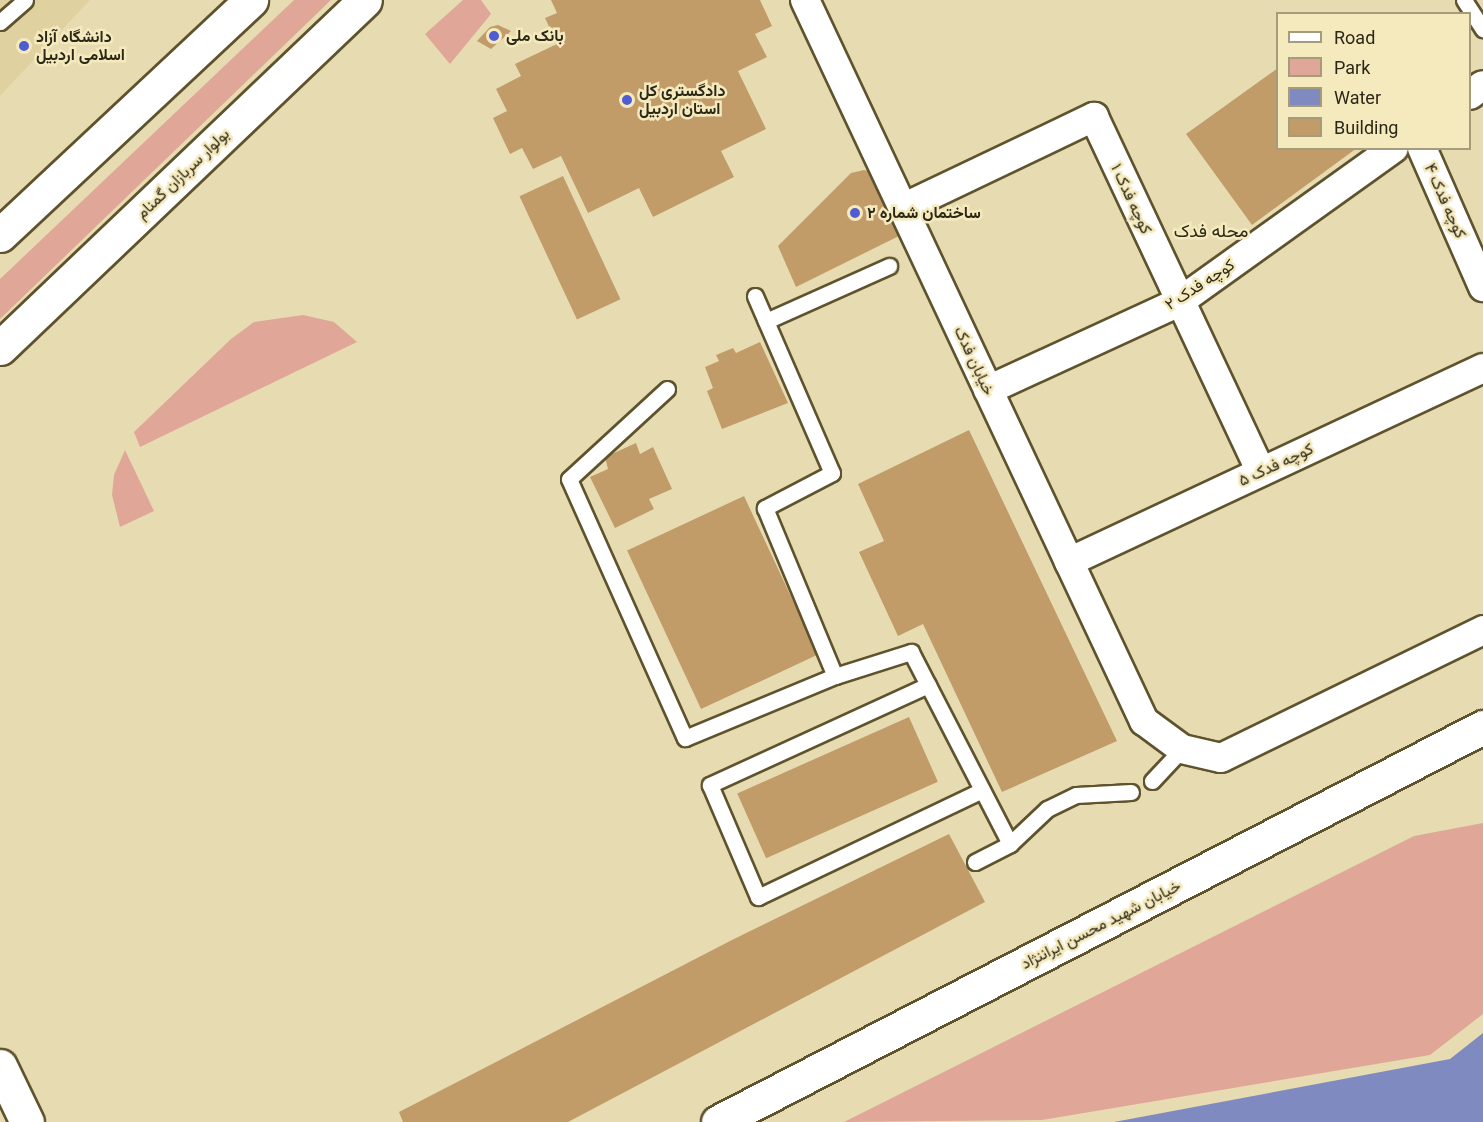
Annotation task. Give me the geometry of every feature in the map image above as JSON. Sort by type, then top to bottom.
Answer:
[{"type":"main road","points":[[0,235],[251,0]]},
{"type":"main road","name":"بولوار سربازان گمنام","points":[[0,348],[365,0]]},
{"type":"main road","name":"خیابان شهید محسن ایراننژاد","points":[[718,1122],[1483,727]]},
{"type":"main road","points":[[0,1066],[27,1122]]},
{"type":"street","name":"خیابان فدک","points":[[805,0],[1144,721],[1182,748]]},
{"type":"street","points":[[1471,94],[1483,85]]},
{"type":"street","name":"کوچه فدک ۱","points":[[903,208],[1094,117],[1179,302],[1262,472]]},
{"type":"street","name":"کوچه فدک ۲","points":[[988,390],[1179,302],[1391,150]]},
{"type":"street","name":"کوچه فدک ۴","points":[[1423,150],[1482,283]]},
{"type":"street","name":"کوچه فدک ۵","points":[[1070,562],[1483,368]]},
{"type":"street","points":[[1182,748],[1221,758],[1483,630]]},
{"type":"lane","points":[[0,22],[25,0]]},
{"type":"lane","points":[[1464,0],[1483,29]]},
{"type":"lane","points":[[766,321],[889,266]]},
{"type":"lane","points":[[755,296],[832,473],[765,508],[835,676]]},
{"type":"lane","points":[[667,389],[569,479],[685,738],[835,676],[911,652],[1010,844]]},
{"type":"lane","points":[[928,685],[710,785],[758,897],[982,790]]},
{"type":"lane","points":[[1152,782],[1182,748]]},
{"type":"lane","points":[[975,862],[1010,844],[1047,809],[1076,795],[1131,792]]},
{"type":"shaded area","name":"دانشگاه آزاد اسلامی اردبیل","points":[[0,0],[90,0],[0,96]]},
{"type":"green space","points":[[294,0],[331,0],[0,319],[0,279]]},
{"type":"green space","points":[[463,0],[481,0],[491,14],[450,64],[425,34]]},
{"type":"green space","points":[[303,315],[334,322],[357,342],[140,447],[134,432],[231,339],[254,322]]},
{"type":"green space","points":[[125,450],[154,511],[120,527],[112,495],[114,475]]},
{"type":"green space","points":[[1483,823],[1483,1014],[1430,1055],[1042,1120],[844,1122],[1414,836]]},
{"type":"water","points":[[1483,1033],[1483,1122],[1114,1122],[1450,1059]]},
{"type":"building","name":"دادگستری کل استان اردبیل","points":[[551,0],[760,0],[772,26],[755,34],[767,57],[738,71],[766,129],[721,151],[734,177],[653,217],[639,188],[588,213],[561,156],[533,169],[522,148],[510,154],[493,118],[507,111],[496,89],[521,76],[515,64],[557,44],[545,18],[557,13]]},
{"type":"building","name":"بانک ملی","points":[[498,25],[511,31],[491,49],[477,41],[490,27]]},
{"type":"building","points":[[1276,69],[1276,150],[1354,150],[1252,225],[1186,134]]},
{"type":"building","name":"ساختمان شماره ۲","points":[[864,170],[875,173],[905,233],[796,287],[778,246],[851,173]]},
{"type":"building","points":[[563,176],[620,299],[577,320],[519,196]]},
{"type":"building","points":[[760,342],[788,403],[722,429],[707,391],[713,388],[705,367],[719,361],[716,355],[733,348],[736,353]]},
{"type":"building","points":[[969,430],[1117,741],[1002,792],[923,624],[898,636],[859,552],[884,541],[858,484]]},
{"type":"building","points":[[636,443],[640,454],[653,447],[672,489],[649,499],[654,509],[615,528],[590,477],[608,469],[605,457]]},
{"type":"building","points":[[744,496],[818,655],[701,709],[627,551]]},
{"type":"building","points":[[909,717],[938,782],[766,858],[737,793]]},
{"type":"building","points":[[949,834],[985,902],[568,1122],[403,1122],[399,1112],[732,940]]},
{"type":"place","name":"بانک ملی","points":[[494,36]]},
{"type":"place","name":"دانشگاه آزاد اسلامی اردبیل","points":[[24,46]]},
{"type":"place","name":"دادگستری کل استان اردبیل","points":[[627,100]]},
{"type":"place","name":"ساختمان شماره ۲","points":[[855,213]]},
{"type":"district","name":"محله فدک","points":[[1211,231]]}]
